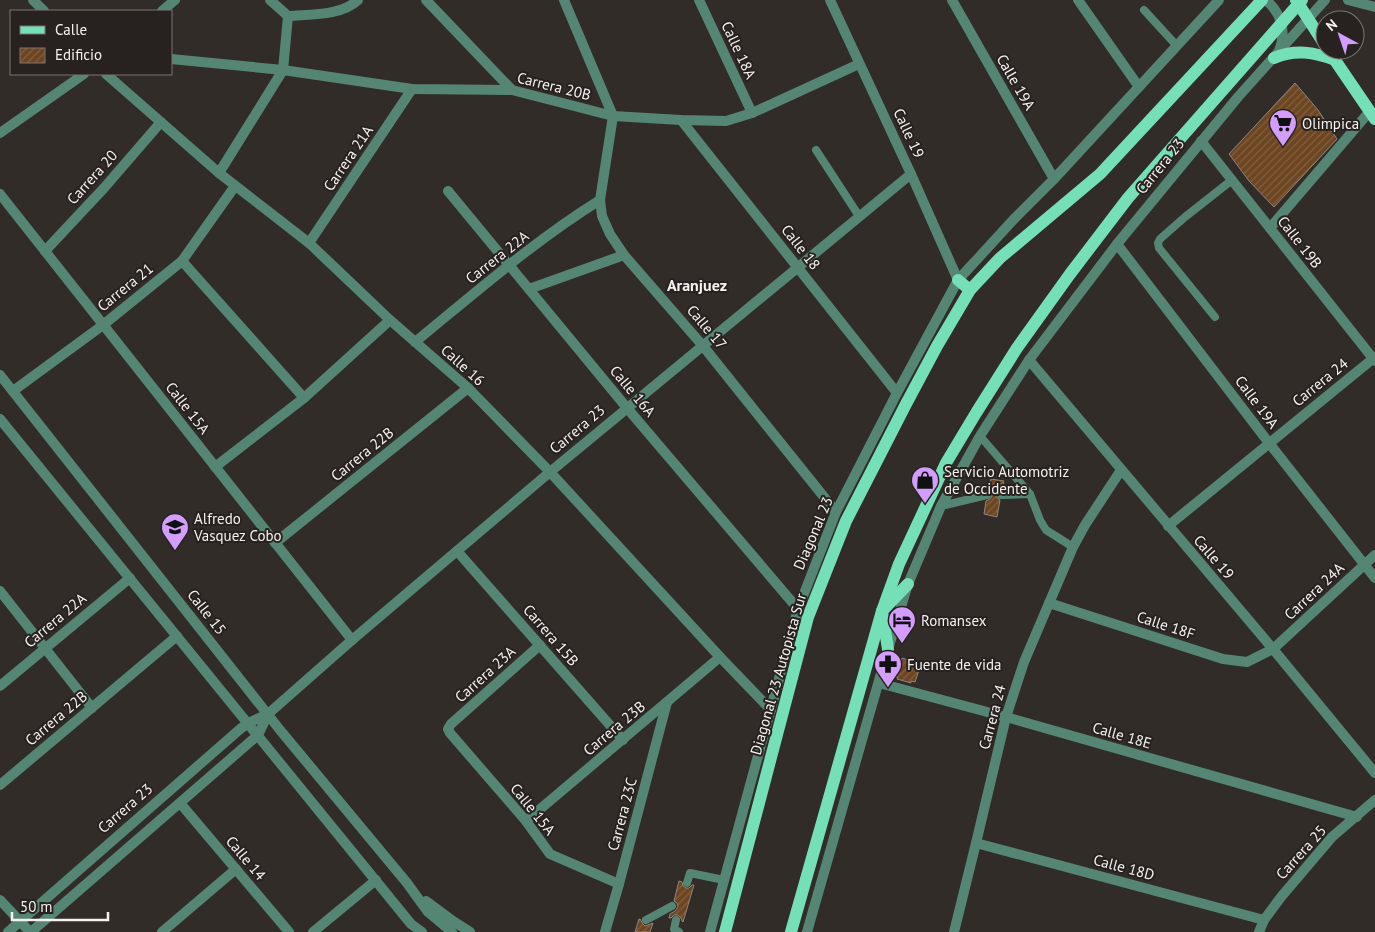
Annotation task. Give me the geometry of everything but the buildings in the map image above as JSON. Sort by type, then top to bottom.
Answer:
[{"type":"main road","name":"Diagonal 23 Autopista Sur","points":[[725,932],[808,618],[846,522],[914,387],[937,346],[970,290],[1000,258],[1100,174],[1264,0]]},
{"type":"main road","points":[[1296,0],[1315,30]]},
{"type":"main road","name":"Carrera 23","points":[[882,611],[899,564],[946,463],[1018,348],[1070,274],[1128,198],[1302,0]]},
{"type":"main road","points":[[1276,56],[1299,52],[1315,54]]},
{"type":"main road","points":[[1334,60],[1372,115]]},
{"type":"main road","points":[[958,280],[970,290]]},
{"type":"main road","points":[[791,932],[882,611],[908,584]]},
{"type":"main road","points":[[882,611],[888,649]]},
{"type":"street","points":[[33,0],[43,10]]},
{"type":"street","points":[[163,10],[175,0]]},
{"type":"street","points":[[270,0],[288,16],[340,11],[352,6],[358,0]]},
{"type":"street","points":[[426,0],[512,90]]},
{"type":"street","points":[[564,0],[613,116]]},
{"type":"street","name":"Calle 18A","points":[[699,0],[752,113]]},
{"type":"street","name":"Calle 19","points":[[830,0],[958,280]]},
{"type":"street","name":"Calle 19A","points":[[952,0],[1054,180]]},
{"type":"street","points":[[1078,0],[1139,88]]},
{"type":"street","points":[[958,280],[1015,218],[1054,180],[1219,0]]},
{"type":"street","points":[[1264,0],[1277,12],[1283,26],[1282,41],[1276,56]]},
{"type":"street","name":"Carrera 23","points":[[1028,360],[1117,244],[1201,140],[1325,0]]},
{"type":"street","points":[[1348,0],[1375,7]]},
{"type":"street","points":[[220,173],[283,70],[288,16]]},
{"type":"street","name":"Carrera 20B","points":[[172,58],[283,70],[412,89],[512,90],[613,116],[726,121],[752,113],[859,64]]},
{"type":"street","points":[[0,133],[83,75]]},
{"type":"street","name":"Calle 16","points":[[107,75],[235,186],[309,243],[390,320],[468,388],[550,472],[720,658],[771,710]]},
{"type":"street","name":"Carrera 21A","points":[[309,243],[412,89]]},
{"type":"street","points":[[1270,228],[1372,115]]},
{"type":"street","name":"Calle 17","points":[[613,116],[600,200],[602,216],[610,234],[624,255],[703,346],[836,512]]},
{"type":"street","name":"Calle 18","points":[[681,120],[896,394]]},
{"type":"street","name":"Carrera 20","points":[[45,251],[104,188],[160,122]]},
{"type":"street","name":"Calle 19B","points":[[1201,140],[1374,359]]},
{"type":"street","name":"Carrera 23","points":[[8,932],[248,723],[268,714],[550,472],[911,174]]},
{"type":"street","name":"Carrera 21","points":[[14,391],[103,325],[182,261],[235,186]]},
{"type":"street","name":"Calle 16A","points":[[448,191],[627,408],[798,609]]},
{"type":"street","name":"Calle 15A","points":[[0,194],[352,640]]},
{"type":"street","name":"Carrera 22A","points":[[415,342],[509,265],[575,215],[600,200]]},
{"type":"street","name":"Calle 19A","points":[[1117,244],[1375,578]]},
{"type":"street","points":[[528,289],[624,255]]},
{"type":"street","points":[[182,261],[304,398]]},
{"type":"street","name":"Diagonal 23","points":[[710,932],[798,609],[836,512],[896,394],[958,280]]},
{"type":"street","points":[[215,467],[304,398],[390,320]]},
{"type":"street","name":"Carrera 24","points":[[1168,526],[1374,359]]},
{"type":"street","points":[[807,932],[908,584],[941,506],[980,436],[1028,360]]},
{"type":"street","name":"Calle 19","points":[[1028,360],[1273,649],[1375,773]]},
{"type":"street","name":"Calle 15","points":[[0,375],[268,714],[407,883]]},
{"type":"street","name":"Carrera 22B","points":[[275,543],[468,388]]},
{"type":"street","points":[[0,419],[411,924],[420,932]]},
{"type":"street","name":"Carrera 24","points":[[954,932],[1006,717],[1024,662],[1073,546],[1121,470]]},
{"type":"street","name":"Carrera 15B","points":[[457,551],[623,740]]},
{"type":"street","name":"Carrera 24A","points":[[1273,649],[1375,555]]},
{"type":"street","name":"Carrera 22A","points":[[0,686],[130,578]]},
{"type":"street","points":[[0,591],[92,708]]},
{"type":"street","name":"Calle 18F","points":[[1049,603],[1223,658],[1246,662],[1273,649]]},
{"type":"street","name":"Carrera 22B","points":[[0,785],[177,636]]},
{"type":"street","name":"Carrera 23A","points":[[451,724],[540,645]]},
{"type":"street","name":"Carrera 23B","points":[[526,821],[720,658]]},
{"type":"street","name":"Calle 18E","points":[[879,683],[1006,717],[1357,817]]},
{"type":"street","name":"Carrera 23C","points":[[605,932],[667,702]]},
{"type":"street","name":"Carrera 23","points":[[31,932],[258,735],[268,714]]},
{"type":"street","name":"Calle 15A","points":[[451,724],[448,729],[450,733],[526,821],[550,854],[619,884]]},
{"type":"street","name":"Carrera 25","points":[[1259,932],[1264,920],[1281,896],[1332,838],[1375,800]]},
{"type":"street","name":"Calle 14","points":[[180,803],[289,932]]},
{"type":"street","name":"Calle 18D","points":[[976,843],[1264,920]]},
{"type":"street","points":[[162,932],[236,868]]},
{"type":"street","points":[[313,932],[376,880]]},
{"type":"street","points":[[407,883],[428,912],[452,932]]},
{"type":"street","points":[[407,883],[436,910],[470,932]]},
{"type":"street","points":[[0,900],[31,932]]},
{"type":"lane","points":[[1144,10],[1177,46]]},
{"type":"lane","points":[[816,150],[859,216]]},
{"type":"lane","points":[[1214,317],[1159,248],[1158,243],[1160,238],[1232,180]]},
{"type":"lane","points":[[980,436],[1030,494],[1046,530],[1073,546]]},
{"type":"lane","points":[[1001,494],[1030,494]]},
{"type":"lane","points":[[941,506],[987,495]]},
{"type":"lane","points":[[687,883],[690,873],[724,880]]},
{"type":"lane","points":[[646,920],[672,906]]},
{"type":"lane","points":[[676,920],[674,929],[679,932]]},
{"type":"place","name":"Olimpica","points":[[1283,147]]},
{"type":"place","name":"Servicio Automotriz de Occidente","points":[[925,504]]},
{"type":"place","name":"Alfredo Vasquez Cobo","points":[[175,551]]},
{"type":"place","name":"Romansex","points":[[902,644]]},
{"type":"place","name":"Fuente de vida","points":[[888,688]]},
{"type":"district","name":"Aranjuez","points":[[697,285]]}]
